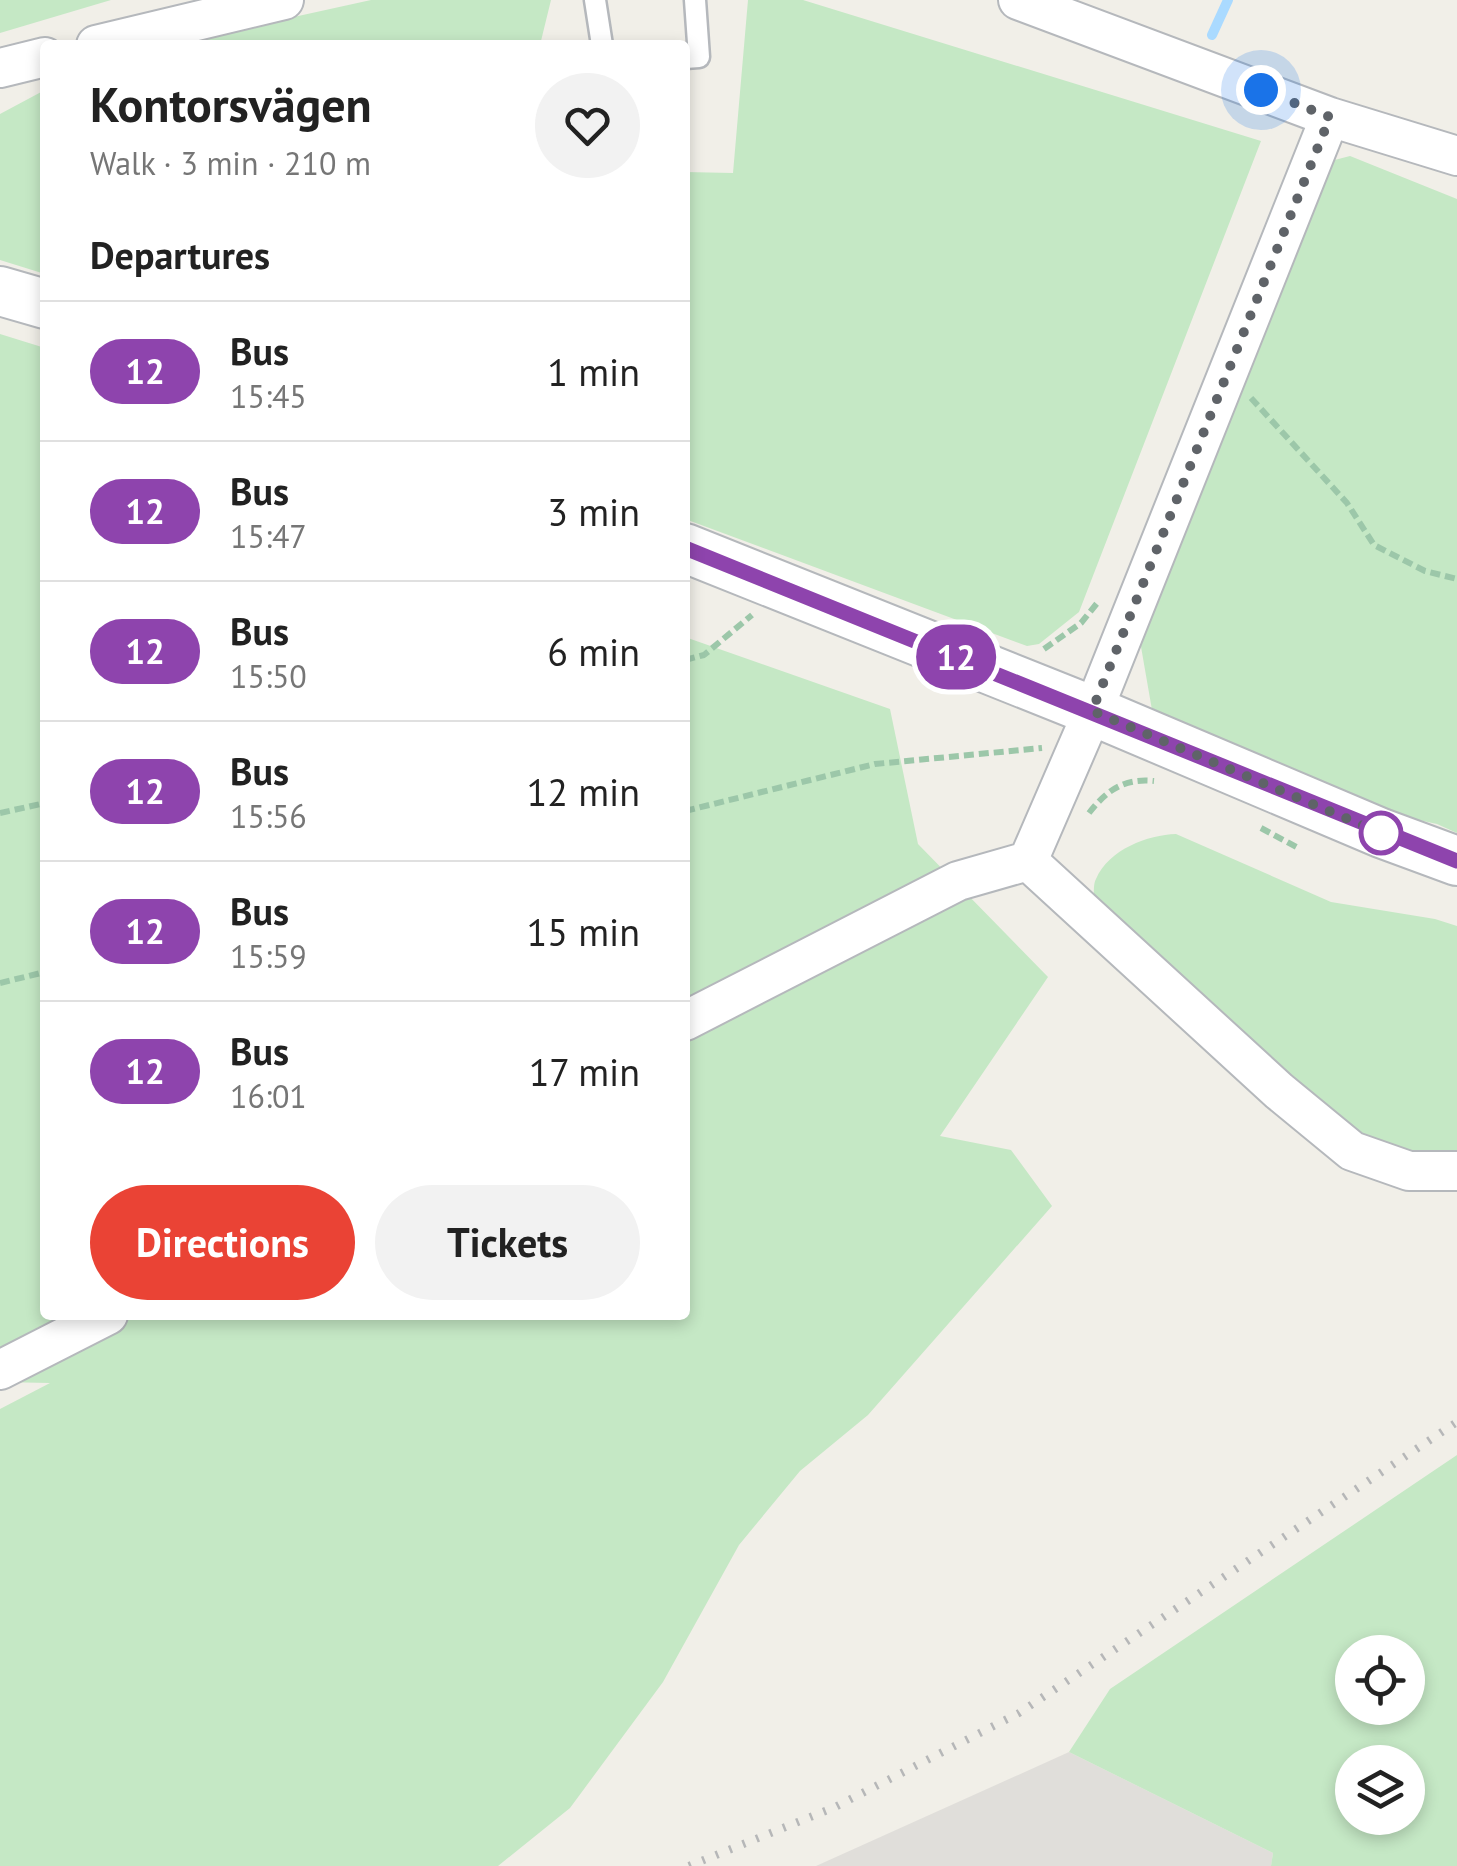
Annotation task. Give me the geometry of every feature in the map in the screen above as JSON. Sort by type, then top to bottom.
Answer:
[{"type":"street","points":[[117,40],[284,0]]},
{"type":"street","points":[[1018,0],[1054,6],[1330,117],[1457,156]]},
{"type":"street","points":[[0,68],[40,58]]},
{"type":"street","points":[[1028,861],[1330,117]]},
{"type":"street","points":[[0,292],[40,303]]},
{"type":"street","points":[[690,550],[783,588],[1085,728],[1457,861]]},
{"type":"street","points":[[690,1017],[958,881],[1028,861]]},
{"type":"street","points":[[1028,861],[1331,1136],[1352,1151],[1390,1168],[1432,1173],[1457,1171]]},
{"type":"street","points":[[0,1370],[98,1320]]},
{"type":"lane","points":[[595,0],[601,40]]},
{"type":"lane","points":[[690,58],[699,57],[695,0]]},
{"type":"path","points":[[1224,373],[1282,428],[1348,502],[1374,545],[1425,571],[1457,579]]},
{"type":"path","points":[[1032,653],[1081,623],[1122,567],[1145,574]]},
{"type":"path","points":[[690,659],[704,656],[783,588]]},
{"type":"path","points":[[690,811],[875,764],[1085,728]]},
{"type":"path","points":[[1053,804],[1084,818],[1108,792],[1124,782],[1160,781]]},
{"type":"path","points":[[0,813],[40,804]]},
{"type":"path","points":[[1256,825],[1300,849]]},
{"type":"path","points":[[0,983],[40,973]]},
{"type":"shaded area","points":[[1069,1752],[1273,1853],[1271,1866],[816,1866]]},
{"type":"green space","points":[[0,0],[111,0],[0,33]]},
{"type":"green space","points":[[371,0],[551,0],[541,40],[189,40]]},
{"type":"green space","points":[[748,0],[803,0],[1261,141],[1079,612],[1039,644],[1027,646],[690,521],[690,172],[733,173]]},
{"type":"green space","points":[[40,93],[40,272],[0,260],[0,114]]},
{"type":"green space","points":[[1350,156],[1457,199],[1457,833],[1437,824],[1350,805],[1152,710],[1140,641],[1323,163]]},
{"type":"green space","points":[[0,334],[40,346],[40,1320],[690,1320],[690,639],[890,709],[918,844],[1048,977],[940,1136],[1011,1150],[1052,1206],[868,1415],[800,1471],[739,1545],[663,1682],[570,1808],[498,1866],[0,1866],[0,1409],[50,1383],[0,1382]]},
{"type":"green space","points":[[1176,834],[1331,902],[1457,926],[1457,1160],[1402,1156],[1328,1116],[1094,903],[1095,881],[1110,859],[1142,841]]},
{"type":"green space","points":[[1457,1455],[1457,1866],[1271,1866],[1273,1853],[1069,1752],[1110,1689]]},
{"type":"waterway","points":[[1212,35],[1228,0]]},
{"type":"railway","points":[[689,1866],[835,1807],[1019,1713],[1457,1422]]},
{"type":"bus line","name":"12","points":[[690,550],[1457,861]]},
{"type":"route","points":[[1261,90],[1330,117],[1224,373],[1092,711],[1381,833]]}]
